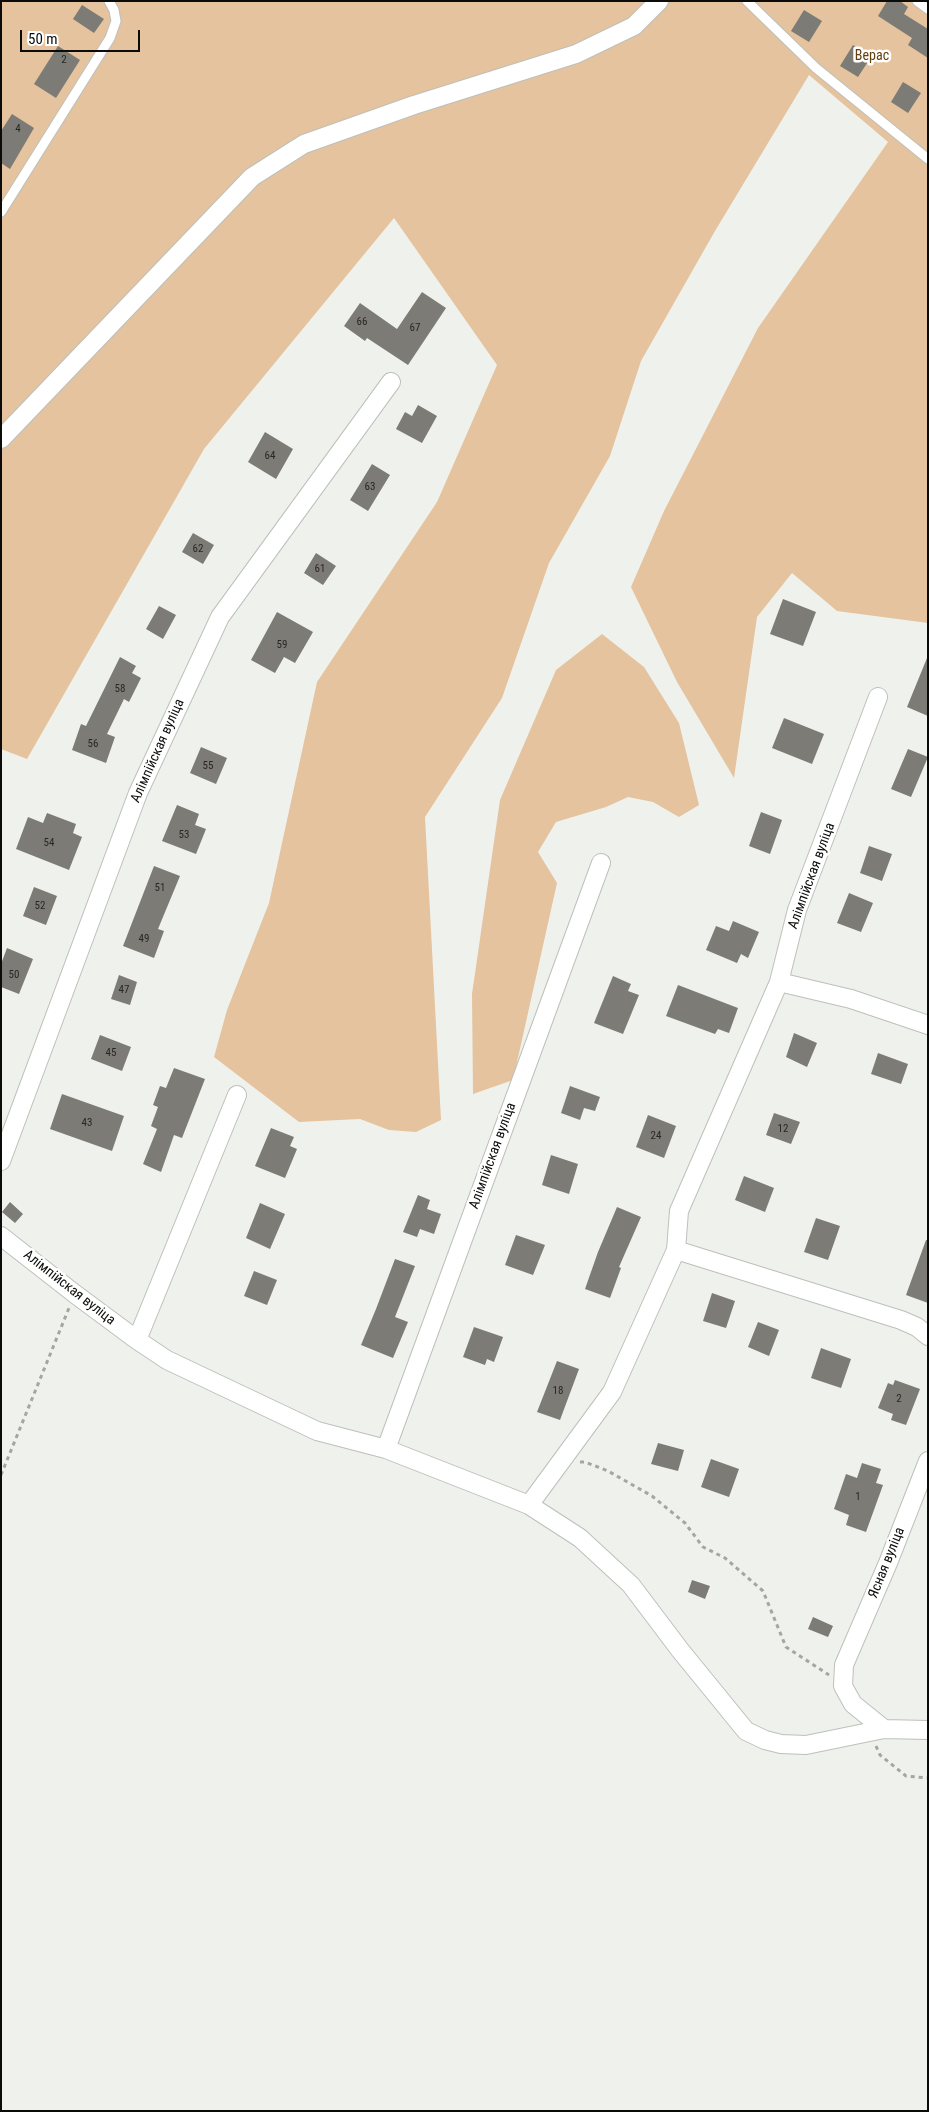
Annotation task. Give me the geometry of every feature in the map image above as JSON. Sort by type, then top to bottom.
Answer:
[{"type":"street","points":[[1,439],[252,176],[304,144],[414,105],[576,54],[634,26],[659,1]]},
{"type":"street","name":"Алімпійская вуліца","points":[[1,1161],[138,793],[220,617],[391,382]]},
{"type":"street","name":"Алімпійская вуліца","points":[[1,1236],[74,1294],[167,1360],[317,1431],[386,1449],[530,1505],[612,1392],[676,1250],[679,1211],[779,982],[796,910],[878,697]]},
{"type":"street","name":"Алімпійская вуліца","points":[[386,1449],[601,863]]},
{"type":"street","points":[[779,982],[851,999],[928,1025]]},
{"type":"street","points":[[137,1340],[237,1095]]},
{"type":"street","points":[[676,1250],[901,1320],[917,1327],[928,1336]]},
{"type":"street","name":"Ясная вуліца","points":[[843,1686],[844,1665],[888,1563],[928,1461]]},
{"type":"street","points":[[530,1505],[580,1538],[631,1585],[680,1650],[746,1731],[765,1740],[781,1744],[806,1745],[876,1730],[928,1730]]},
{"type":"street","points":[[843,1686],[853,1704],[876,1730]]},
{"type":"lane","points":[[1,212],[110,38],[116,21],[114,10],[109,1]]},
{"type":"lane","points":[[747,1],[816,68],[928,159]]},
{"type":"lane","points":[[917,1],[928,9]]},
{"type":"path","points":[[1,1475],[74,1294]]},
{"type":"path","points":[[560,1462],[586,1462],[608,1471],[652,1496],[685,1523],[703,1547],[725,1558],[763,1591],[786,1647],[816,1665],[843,1686]]},
{"type":"path","points":[[876,1730],[880,1755],[906,1776],[928,1778]]},
{"type":"green space","name":"Верас","points":[[1,1],[928,1],[928,623],[837,611],[792,573],[757,617],[734,778],[677,682],[631,587],[664,511],[758,328],[888,142],[809,75],[715,231],[641,361],[610,456],[549,563],[502,698],[425,817],[441,1120],[416,1132],[389,1130],[360,1119],[299,1122],[214,1057],[227,1010],[269,903],[317,682],[437,502],[497,365],[394,218],[204,449],[27,759],[1,749]]},
{"type":"green space","points":[[602,634],[644,667],[679,723],[699,805],[679,817],[653,802],[628,797],[606,807],[556,822],[538,852],[557,883],[513,1080],[473,1094],[472,994],[500,800],[556,670]]},
{"type":"building","points":[[887,1],[900,1],[908,7],[904,14],[928,29],[928,58],[908,45],[912,38],[878,16]]},
{"type":"building","points":[[82,5],[104,19],[94,33],[73,19]]},
{"type":"building","points":[[804,10],[822,21],[809,42],[791,31]]},
{"type":"building","points":[[853,45],[871,57],[858,77],[840,66]]},
{"type":"building","points":[[58,46],[80,60],[56,98],[34,84]]},
{"type":"building","points":[[903,82],[921,93],[908,113],[891,102]]},
{"type":"building","points":[[12,114],[34,128],[10,169],[1,163],[1,131]]},
{"type":"building","points":[[422,292],[446,308],[408,365],[367,338],[365,341],[344,326],[360,303],[397,329]]},
{"type":"building","points":[[418,405],[437,416],[422,443],[396,429],[405,412],[412,416]]},
{"type":"building","points":[[265,432],[293,449],[276,479],[248,462]]},
{"type":"building","points":[[372,464],[390,475],[368,511],[350,500]]},
{"type":"building","points":[[193,533],[214,545],[203,564],[182,552]]},
{"type":"building","points":[[316,553],[336,566],[323,585],[304,573]]},
{"type":"building","points":[[783,599],[816,612],[803,646],[770,634]]},
{"type":"building","points":[[159,606],[176,615],[163,639],[146,629]]},
{"type":"building","points":[[277,612],[313,632],[295,663],[284,657],[275,673],[251,660]]},
{"type":"building","points":[[120,657],[136,666],[132,673],[141,678],[129,702],[124,699],[107,734],[115,737],[106,763],[72,750],[81,724],[86,726]]},
{"type":"building","points":[[928,658],[928,716],[907,707]]},
{"type":"building","points":[[784,718],[824,734],[812,764],[772,748]]},
{"type":"building","points":[[201,747],[227,758],[216,784],[190,773]]},
{"type":"building","points":[[908,749],[928,757],[911,797],[891,789]]},
{"type":"building","points":[[177,805],[199,814],[195,825],[206,829],[196,854],[162,841]]},
{"type":"building","points":[[761,812],[782,820],[770,854],[749,846]]},
{"type":"building","points":[[47,813],[76,824],[73,833],[82,837],[69,870],[16,849],[28,817],[43,823]]},
{"type":"building","points":[[869,846],[892,854],[882,881],[860,873]]},
{"type":"building","points":[[154,866],[180,876],[158,929],[164,931],[154,958],[123,946]]},
{"type":"building","points":[[34,887],[57,896],[46,925],[23,916]]},
{"type":"building","points":[[849,893],[873,903],[861,932],[837,923]]},
{"type":"building","points":[[733,921],[759,932],[748,958],[741,954],[737,963],[706,950],[716,926],[729,931]]},
{"type":"building","points":[[7,948],[33,959],[19,994],[1,987],[1,964]]},
{"type":"building","points":[[119,975],[137,982],[130,1005],[111,999]]},
{"type":"building","points":[[613,976],[631,984],[628,991],[639,995],[623,1034],[594,1023]]},
{"type":"building","points":[[678,985],[738,1008],[729,1033],[718,1029],[715,1034],[666,1016]]},
{"type":"building","points":[[794,1033],[817,1043],[807,1067],[786,1057]]},
{"type":"building","points":[[100,1035],[131,1047],[122,1071],[91,1059]]},
{"type":"building","points":[[878,1053],[908,1064],[901,1084],[871,1074]]},
{"type":"building","points":[[174,1068],[205,1079],[182,1138],[174,1135],[161,1172],[143,1164],[157,1129],[151,1126],[158,1107],[153,1105],[160,1086],[166,1088]]},
{"type":"building","points":[[570,1086],[600,1097],[595,1111],[584,1108],[580,1120],[561,1113]]},
{"type":"building","points":[[62,1094],[124,1116],[112,1151],[50,1129]]},
{"type":"building","points":[[774,1113],[800,1122],[791,1144],[766,1135]]},
{"type":"building","points":[[648,1115],[676,1126],[664,1158],[636,1147]]},
{"type":"building","points":[[271,1128],[294,1137],[290,1146],[297,1149],[285,1178],[255,1166]]},
{"type":"building","points":[[551,1155],[578,1164],[569,1194],[542,1185]]},
{"type":"building","points":[[744,1176],[774,1188],[765,1212],[735,1200]]},
{"type":"building","points":[[418,1195],[430,1200],[427,1209],[441,1214],[434,1234],[420,1229],[417,1237],[403,1232]]},
{"type":"building","points":[[10,1202],[23,1214],[15,1223],[2,1212]]},
{"type":"building","points":[[260,1203],[285,1214],[270,1249],[246,1238]]},
{"type":"building","points":[[617,1207],[641,1217],[619,1267],[621,1268],[610,1298],[585,1289]]},
{"type":"building","points":[[816,1218],[840,1226],[828,1260],[804,1252]]},
{"type":"building","points":[[516,1235],[545,1245],[533,1275],[505,1265]]},
{"type":"building","points":[[926,1240],[928,1240],[928,1303],[906,1295]]},
{"type":"building","points":[[395,1259],[415,1266],[395,1317],[408,1322],[393,1358],[361,1345]]},
{"type":"building","points":[[254,1271],[277,1280],[267,1305],[244,1296]]},
{"type":"building","points":[[712,1293],[735,1301],[726,1328],[703,1321]]},
{"type":"building","points":[[758,1322],[779,1330],[769,1356],[748,1347]]},
{"type":"building","points":[[474,1327],[503,1337],[494,1362],[487,1359],[485,1365],[463,1357]]},
{"type":"building","points":[[821,1348],[851,1359],[841,1388],[811,1378]]},
{"type":"building","points":[[557,1361],[579,1369],[560,1420],[537,1412]]},
{"type":"building","points":[[895,1380],[920,1389],[906,1425],[891,1420],[893,1414],[878,1408],[888,1383],[893,1385]]},
{"type":"building","points":[[658,1443],[684,1450],[678,1471],[651,1464]]},
{"type":"building","points":[[711,1459],[739,1469],[729,1497],[701,1487]]},
{"type":"building","points":[[862,1463],[881,1469],[876,1483],[883,1485],[866,1532],[846,1525],[849,1515],[834,1509],[846,1474],[857,1478]]},
{"type":"building","points":[[692,1580],[710,1586],[705,1599],[688,1592]]},
{"type":"building","points":[[813,1617],[833,1626],[828,1637],[808,1629]]}]
